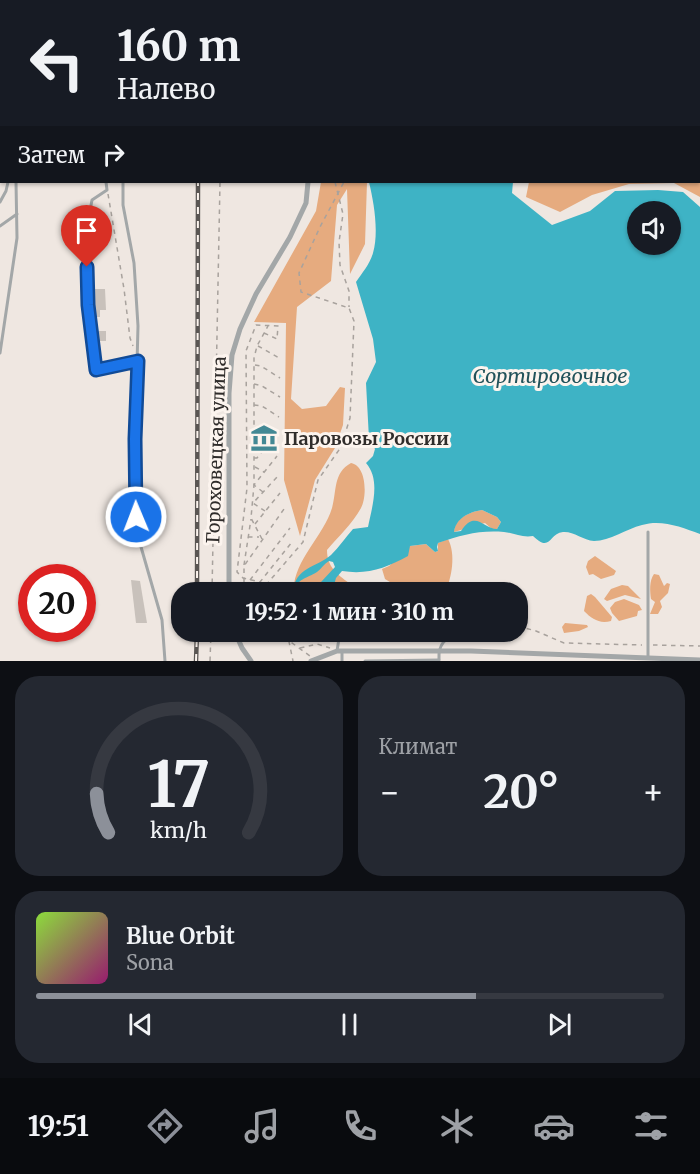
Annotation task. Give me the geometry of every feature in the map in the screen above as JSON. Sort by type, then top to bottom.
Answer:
[{"type":"street","name":"Гороховецкая улица","points":[[229,582],[229,393],[232,355],[240,329],[256,294],[290,237],[306,203],[308,183]]},
{"type":"street","points":[[239,642],[251,661]]},
{"type":"street","points":[[313,660],[339,651],[524,653],[648,660],[700,660]]},
{"type":"lane","points":[[0,202],[8,183]]},
{"type":"lane","points":[[0,353],[17,238],[16,183]]},
{"type":"lane","points":[[106,183],[107,190],[92,200],[86,228],[88,305],[96,370],[138,361]]},
{"type":"lane","points":[[123,183],[123,205],[134,263],[138,326],[135,439],[136,533],[162,620],[165,661]]},
{"type":"lane","points":[[0,226],[17,214]]},
{"type":"lane","points":[[648,532],[648,660]]},
{"type":"lane","points":[[338,642],[342,661]]},
{"type":"lane","points":[[369,651],[367,661],[439,661],[438,651],[443,642]]},
{"type":"lane","points":[[523,661],[524,653]]},
{"type":"path","points":[[212,582],[220,183]]},
{"type":"path","points":[[268,582],[303,542],[318,480],[341,447],[350,418],[354,321],[349,308],[349,291],[340,265],[339,242],[343,214],[335,183]]},
{"type":"path","points":[[343,183],[299,273],[301,292],[349,308]]},
{"type":"path","points":[[107,190],[130,338],[138,361]]},
{"type":"path","points":[[264,333],[275,339],[278,338],[278,326],[256,325],[246,351],[247,488],[237,572],[243,578],[260,582],[292,542]]},
{"type":"path","points":[[244,582],[244,566],[254,503],[254,365],[257,345],[268,326]]},
{"type":"path","points":[[257,345],[281,359]]},
{"type":"path","points":[[254,365],[261,366],[280,378]]},
{"type":"path","points":[[254,384],[280,397]]},
{"type":"path","points":[[254,405],[262,406],[279,417]]},
{"type":"path","points":[[254,424],[275,436]]},
{"type":"path","points":[[265,430],[264,438],[268,443]]},
{"type":"path","points":[[254,439],[275,436]]},
{"type":"path","points":[[254,458],[257,458],[275,436]]},
{"type":"path","points":[[254,484],[277,456]]},
{"type":"path","points":[[254,467],[264,472]]},
{"type":"path","points":[[254,503],[278,476]]},
{"type":"path","points":[[254,484],[264,493]]},
{"type":"path","points":[[255,524],[280,493]]},
{"type":"path","points":[[254,503],[265,511]]},
{"type":"path","points":[[244,566],[261,538],[284,509]]},
{"type":"path","points":[[251,518],[261,538]]},
{"type":"path","points":[[250,580],[290,528]]},
{"type":"path","points":[[248,537],[261,538]]},
{"type":"path","points":[[528,629],[564,643],[700,646]]},
{"type":"path","points":[[210,661],[211,642]]},
{"type":"path","points":[[288,642],[293,661]]},
{"type":"path","points":[[291,642],[313,660]]},
{"type":"path","points":[[299,648],[317,644],[339,651]]},
{"type":"shaded area","points":[[321,183],[367,183],[365,244],[350,274],[347,189],[337,205],[331,281],[297,307],[291,399],[302,409],[326,406],[340,387],[345,388],[343,425],[335,448],[315,480],[300,536],[284,480],[286,323],[254,322],[316,211]]},
{"type":"shaded area","points":[[529,183],[674,183],[629,184],[592,195],[560,212],[526,197]]},
{"type":"shaded area","points":[[674,183],[700,183],[700,197]]},
{"type":"shaded area","points":[[351,463],[356,465],[363,476],[365,490],[363,503],[354,519],[327,550],[327,556],[331,566],[348,582],[295,582],[303,560],[328,518],[338,477]]},
{"type":"shaded area","points":[[482,510],[497,517],[501,522],[497,529],[492,529],[485,523],[454,532],[460,519],[472,512]]},
{"type":"shaded area","points":[[448,539],[450,545],[452,566],[449,582],[390,582],[385,579],[382,569],[389,566],[410,546],[426,544],[435,552],[438,551],[438,543]]},
{"type":"shaded area","points":[[595,556],[616,571],[614,575],[601,579],[593,574],[589,575],[586,567],[588,561]]},
{"type":"shaded area","points":[[654,574],[659,575],[664,586],[667,583],[670,584],[668,593],[660,601],[662,607],[658,614],[650,614],[655,602],[651,599],[650,589]]},
{"type":"shaded area","points":[[622,585],[628,586],[641,599],[625,595],[607,601],[604,599],[611,589]]},
{"type":"shaded area","points":[[591,594],[612,617],[611,621],[596,620],[584,611],[587,596]]},
{"type":"shaded area","points":[[624,599],[639,605],[642,610],[638,611],[637,616],[619,621],[610,608],[615,602]]},
{"type":"shaded area","points":[[565,623],[588,627],[564,633],[562,627]]},
{"type":"water","name":"Сортировочное","points":[[369,183],[513,183],[512,193],[552,225],[590,211],[615,191],[683,192],[700,207],[700,534],[664,523],[649,523],[606,539],[594,541],[567,532],[558,533],[543,543],[533,536],[504,532],[478,532],[438,543],[438,551],[435,552],[426,544],[410,546],[408,556],[384,567],[360,572],[342,571],[335,582],[321,582],[335,567],[333,562],[329,561],[317,572],[296,582],[307,569],[331,555],[353,529],[368,527],[374,485],[371,470],[366,463],[373,456],[375,449],[369,439],[366,383],[376,362],[373,339],[356,282],[370,261],[376,236]],"holes":[[[482,510],[497,517],[501,522],[497,529],[471,521],[461,531],[454,532],[457,523],[472,512]]]},
{"type":"building","points":[[92,289],[105,289],[106,310],[100,310],[100,317],[93,317]]},
{"type":"building","points":[[98,331],[106,331],[106,341],[98,341]]},
{"type":"building","points":[[131,580],[140,581],[147,623],[136,623]]},
{"type":"railway","points":[[197,582],[198,183]]},
{"type":"railway","points":[[196,661],[197,642]]},
{"type":"place","name":"Паровозы России","points":[[264,438]]},
{"type":"route","points":[[87,267],[88,305],[96,370],[138,361],[135,439],[136,517]]}]
